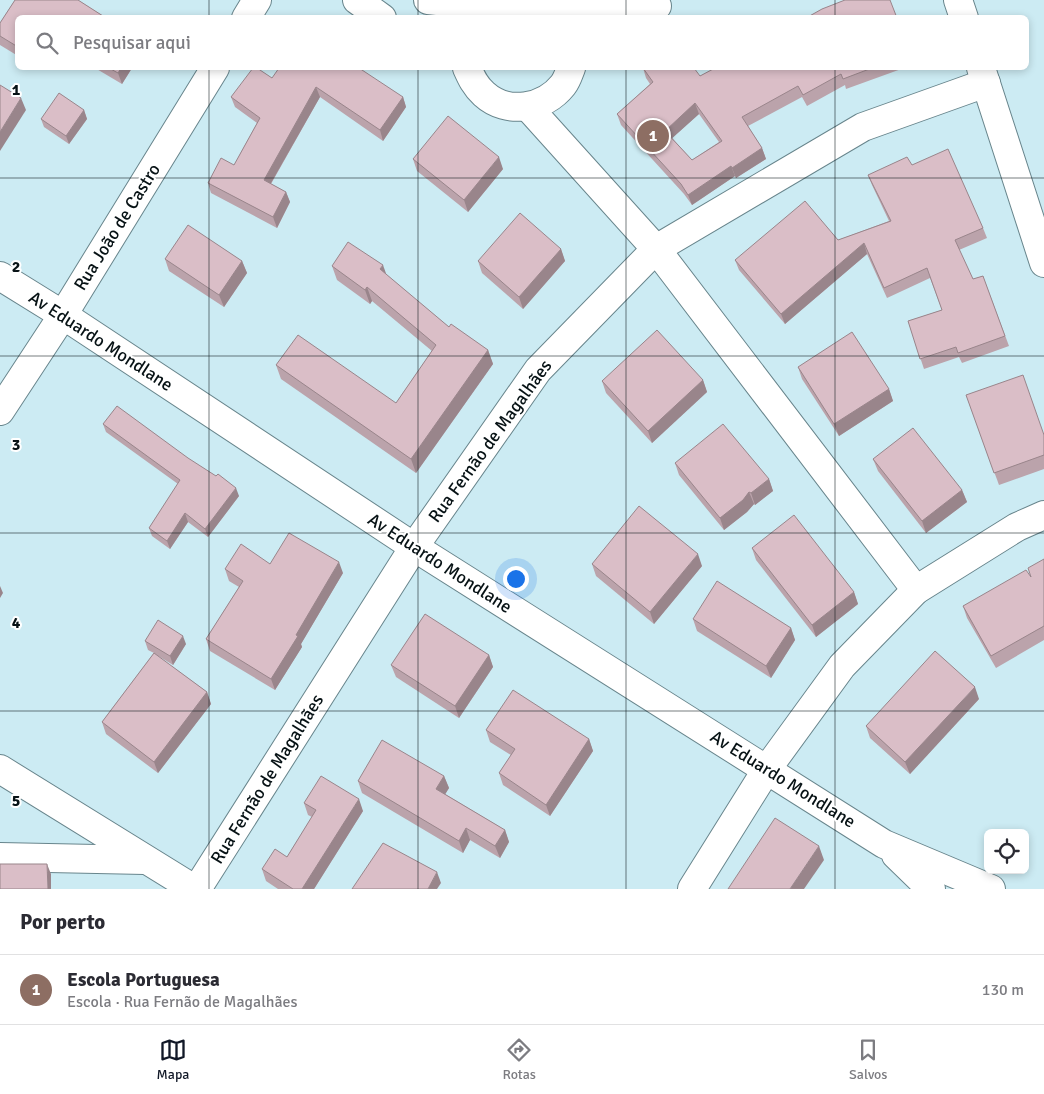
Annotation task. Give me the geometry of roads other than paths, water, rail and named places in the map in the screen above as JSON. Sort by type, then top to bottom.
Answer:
[{"type":"street","points":[[248,15],[257,0]]},
{"type":"street","points":[[357,0],[378,15]]},
{"type":"street","points":[[428,0],[487,12],[510,1],[528,1],[552,12],[657,8]]},
{"type":"street","points":[[958,0],[963,15]]},
{"type":"street","name":"Rua João de Castro","points":[[0,411],[63,315],[214,70]]},
{"type":"street","points":[[457,70],[470,75],[484,95],[498,103],[513,107],[528,107],[542,102],[555,94],[573,73]]},
{"type":"street","points":[[984,75],[1044,263]]},
{"type":"street","name":"Rua Fernão de Magalhães","points":[[195,889],[414,547],[538,370],[656,249],[863,127],[984,75]]},
{"type":"street","points":[[528,107],[656,249],[916,590]]},
{"type":"street","name":"Av Eduardo Mondlane","points":[[0,276],[63,315],[414,547],[884,844]]},
{"type":"street","points":[[692,889],[767,769],[842,666],[916,590],[1017,528],[1044,515]]},
{"type":"street","points":[[0,769],[195,889]]},
{"type":"street","points":[[884,844],[931,889]]},
{"type":"street","points":[[884,844],[991,889]]},
{"type":"street","points":[[0,857],[147,860]]},
{"type":"place","name":"Escola Portuguesa","points":[[653,136]]}]
